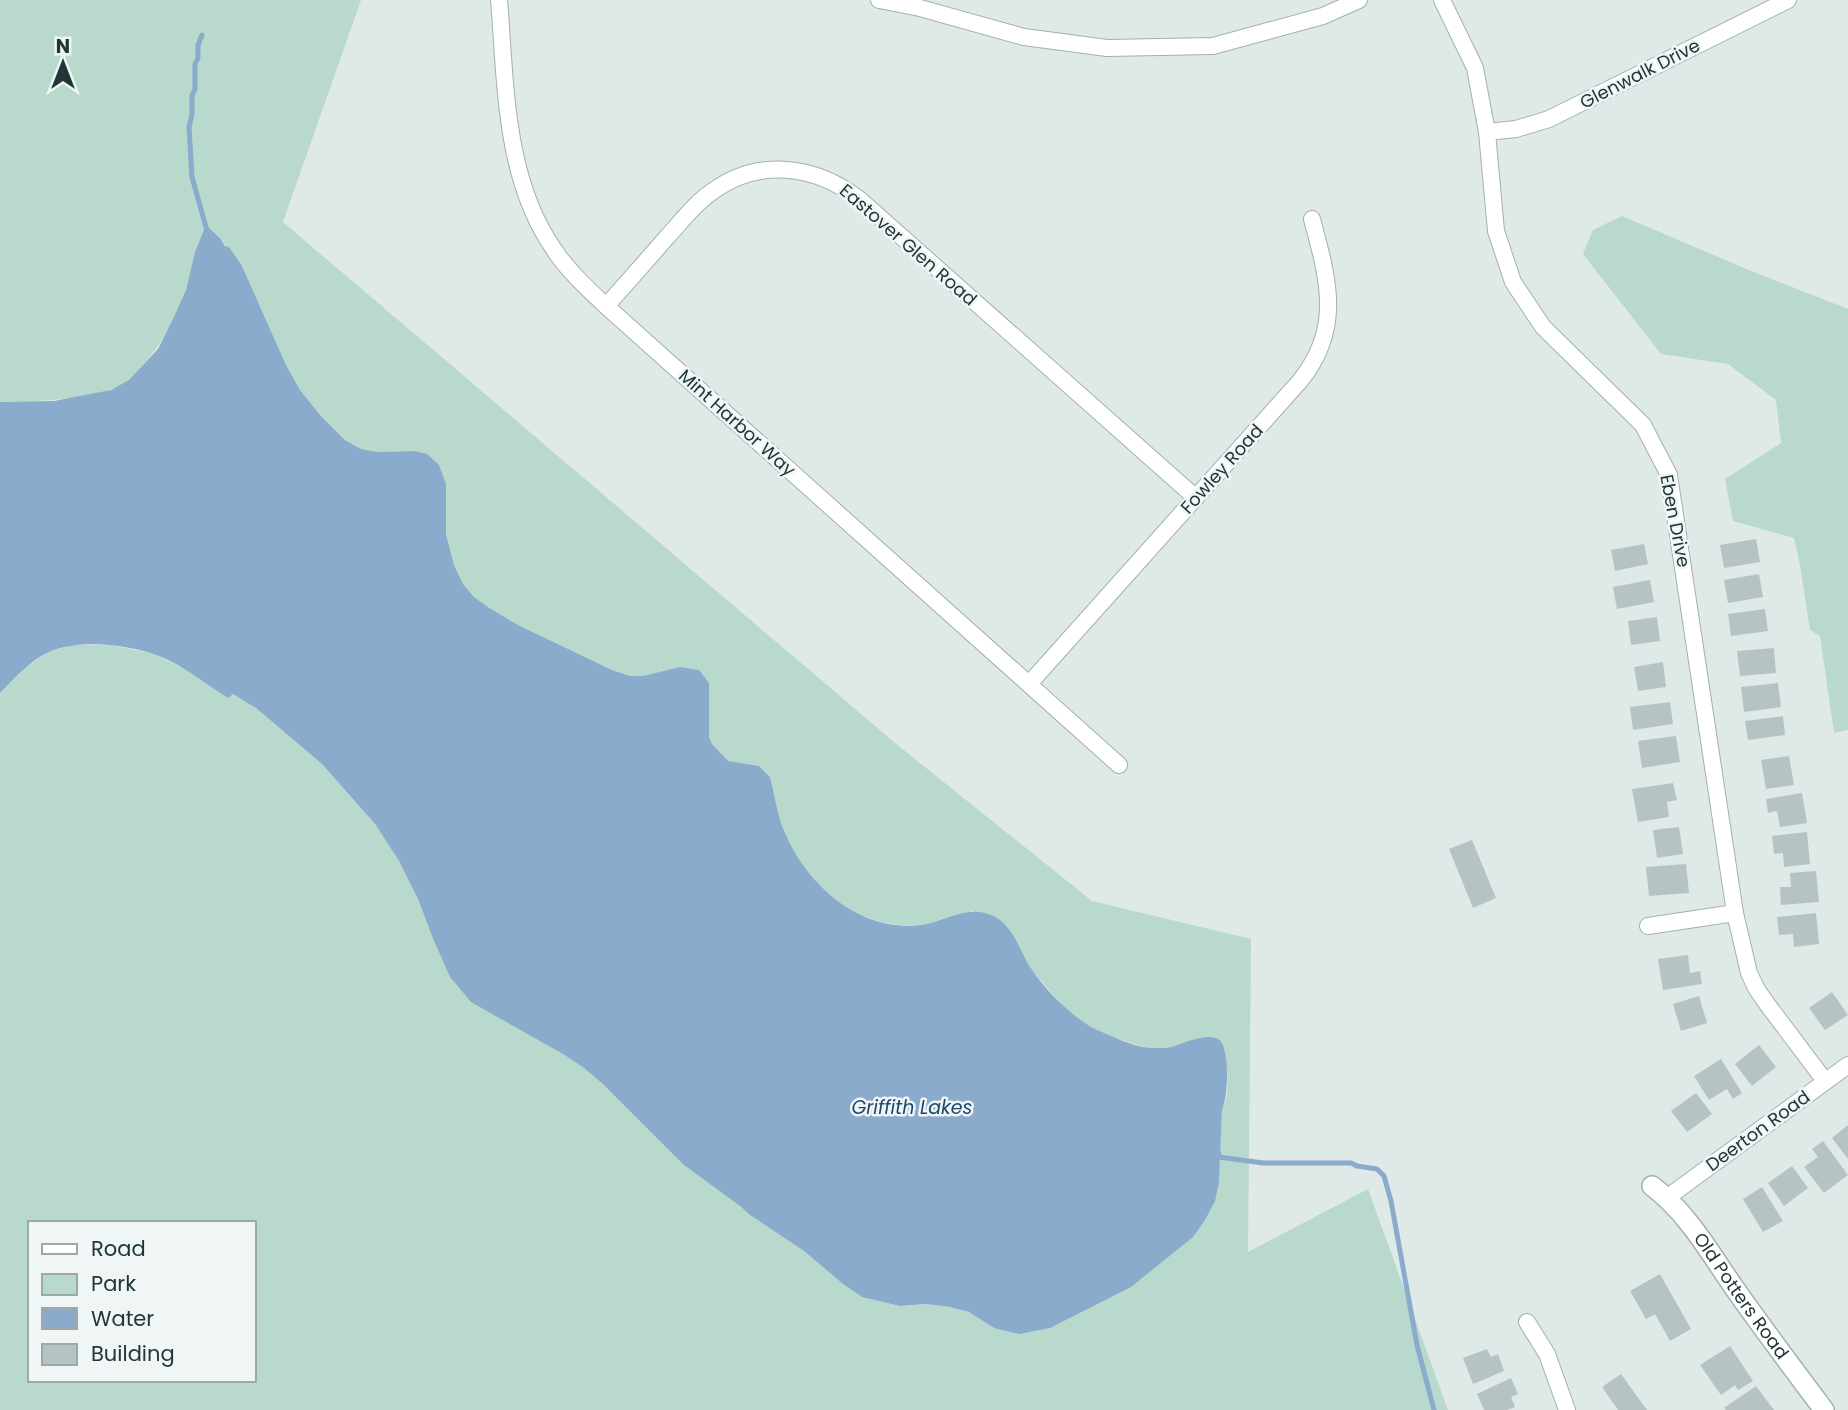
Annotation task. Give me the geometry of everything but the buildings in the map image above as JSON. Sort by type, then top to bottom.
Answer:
[{"type":"street","name":"Mint Harbor Way","points":[[499,0],[510,127],[517,161],[538,222],[555,252],[578,280],[606,306],[1119,765]]},
{"type":"street","points":[[878,0],[920,8],[1024,37],[1107,48],[1213,46],[1323,16],[1359,0]]},
{"type":"street","name":"Eben Drive","points":[[1442,0],[1475,68],[1487,132],[1496,230],[1513,282],[1543,327],[1643,425],[1669,475],[1735,913],[1749,974],[1767,1004],[1825,1081]]},
{"type":"street","name":"Glenwalk Drive","points":[[1487,132],[1516,129],[1549,120],[1788,0]]},
{"type":"street","name":"Eastover Glen Road","points":[[606,306],[693,209],[716,189],[744,175],[766,170],[789,169],[819,176],[846,189],[859,199],[1196,498]]},
{"type":"street","name":"Fowley Road","points":[[1029,684],[1308,370],[1322,346],[1329,318],[1329,290],[1312,219]]},
{"type":"street","points":[[1648,926],[1735,913]]},
{"type":"street","name":"Deerton Road","points":[[1660,1191],[1848,1065]]},
{"type":"street","name":"Old Potters Road","points":[[1660,1191],[1683,1215],[1824,1410]]},
{"type":"street","points":[[1527,1322],[1547,1354],[1567,1410]]},
{"type":"green space","points":[[0,0],[361,0],[283,222],[895,743],[1092,901],[1251,939],[1248,1252],[1368,1189],[1448,1410],[0,1410],[0,693],[23,670],[54,650],[73,645],[111,645],[154,654],[237,695],[256,708],[322,764],[375,824],[399,861],[432,936],[563,1054],[604,1085],[750,1215],[804,1251],[862,1297],[900,1306],[925,1304],[950,1307],[969,1312],[994,1328],[1219,1182],[1222,1110],[1227,1096],[1228,1080],[1225,1049],[1204,1038],[1166,1048],[1147,1048],[1088,1026],[1067,1010],[1033,972],[1009,929],[972,911],[920,925],[877,921],[857,913],[822,887],[795,853],[782,827],[770,777],[759,766],[728,761],[712,744],[709,737],[709,683],[630,676],[612,670],[518,625],[474,597],[463,584],[454,565],[446,534],[446,484],[414,451],[377,452],[361,449],[345,440],[320,415],[300,390],[286,365],[242,266],[207,226],[172,322],[156,349],[135,375],[114,388],[99,393],[48,400],[0,402]]},
{"type":"green space","points":[[1622,216],[1848,309],[1848,730],[1834,733],[1820,636],[1810,630],[1794,538],[1733,521],[1725,479],[1781,443],[1776,400],[1728,364],[1661,354],[1583,254],[1593,230]]},
{"type":"water","name":"Griffith Lakes","points":[[206,225],[229,247],[242,266],[286,365],[300,390],[320,415],[345,440],[361,449],[377,452],[414,451],[427,454],[439,465],[446,484],[446,534],[454,565],[463,584],[474,597],[518,625],[630,676],[643,676],[680,667],[699,670],[709,683],[709,737],[712,744],[728,761],[759,766],[770,777],[780,820],[795,852],[807,870],[839,902],[857,913],[899,925],[921,925],[971,912],[988,914],[997,918],[1010,931],[1033,971],[1052,995],[1095,1029],[1129,1043],[1150,1048],[1166,1048],[1206,1037],[1218,1039],[1227,1061],[1219,1182],[1215,1201],[1193,1237],[1131,1287],[1050,1328],[1019,1334],[994,1328],[969,1312],[950,1307],[925,1304],[900,1306],[862,1297],[804,1251],[750,1215],[684,1165],[584,1068],[471,1002],[450,977],[418,899],[399,861],[375,824],[322,764],[256,708],[233,694],[228,698],[162,657],[132,648],[99,644],[67,646],[46,653],[25,668],[0,693],[0,402],[54,401],[111,390],[129,380],[158,349],[173,319],[186,290],[195,252]]},
{"type":"waterway","points":[[202,35],[195,64],[195,89],[189,127],[192,177],[207,231]]},
{"type":"waterway","points":[[1218,1151],[1219,1157],[1263,1163],[1351,1163],[1377,1169],[1384,1176],[1417,1345],[1434,1410]]}]
